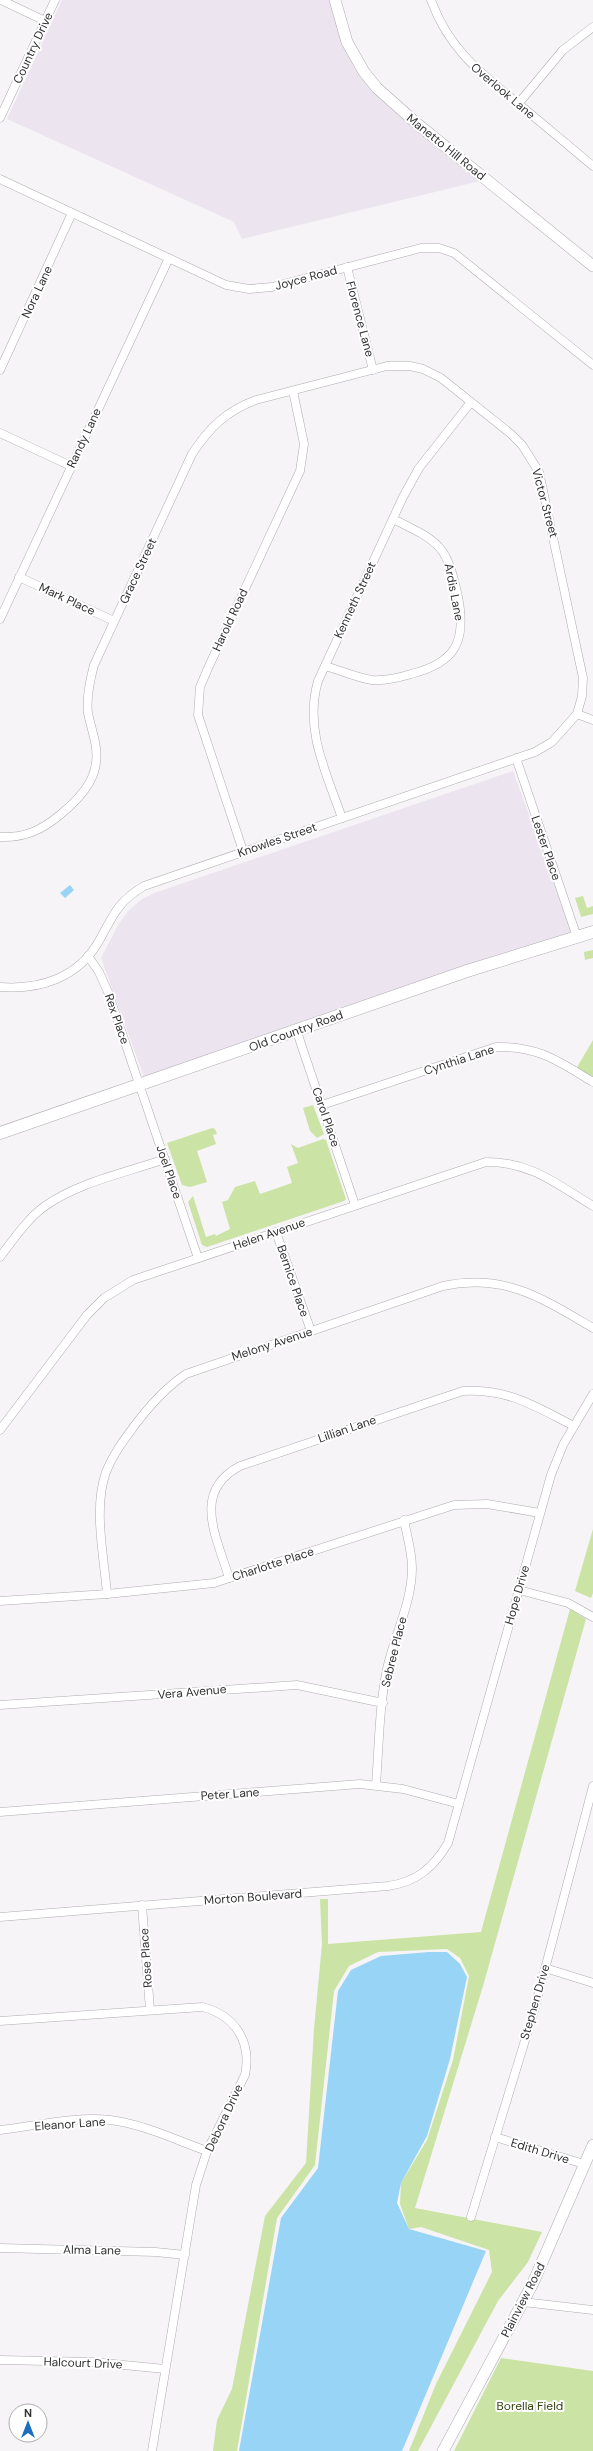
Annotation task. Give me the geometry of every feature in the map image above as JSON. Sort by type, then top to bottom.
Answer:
[{"type":"main road","name":"Manetto Hill Road","points":[[334,0],[347,42],[364,72],[377,88],[415,122],[593,266]]},
{"type":"main road","name":"Old Country Road","points":[[0,1133],[235,1053],[296,1029],[593,932]]},
{"type":"main road","name":"Plainview Road","points":[[443,2451],[523,2302],[593,2145]]},
{"type":"street","points":[[1,0],[45,21]]},
{"type":"street","name":"Country Drive","points":[[0,118],[55,0]]},
{"type":"street","name":"Overlook Lane","points":[[431,0],[443,27],[463,57],[487,79],[593,166]]},
{"type":"street","points":[[518,104],[564,50],[593,27]]},
{"type":"street","name":"Joyce Road","points":[[0,179],[226,285],[249,289],[272,287],[421,248],[447,250],[454,253],[593,365]]},
{"type":"street","name":"Nora Lane","points":[[0,370],[72,214]]},
{"type":"street","name":"Randy Lane","points":[[0,619],[169,258]]},
{"type":"street","name":"Florence Lane","points":[[346,267],[373,370]]},
{"type":"street","name":"Victor Street","points":[[373,370],[396,365],[424,369],[440,378],[471,402],[522,446],[539,472],[582,664],[582,696],[577,714]]},
{"type":"street","name":"Grace Street","points":[[0,837],[23,836],[47,826],[73,804],[90,783],[97,757],[88,712],[89,684],[94,665],[192,454],[206,433],[222,417],[239,406],[373,370]]},
{"type":"street","name":"Harold Road","points":[[243,851],[201,728],[198,698],[209,666],[300,471],[304,444],[293,391]]},
{"type":"street","name":"Kenneth Street","points":[[342,818],[313,730],[314,697],[325,666],[393,519],[419,468],[471,402]]},
{"type":"street","points":[[0,433],[71,466]]},
{"type":"street","name":"Ardis Lane","points":[[325,666],[370,680],[384,680],[431,669],[451,654],[458,643],[461,634],[462,616],[451,566],[446,556],[428,536],[393,519]]},
{"type":"street","name":"Mark Place","points":[[19,577],[114,621]]},
{"type":"street","points":[[577,714],[593,720]]},
{"type":"street","name":"Knowles Street","points":[[0,987],[34,986],[54,981],[76,969],[88,956],[111,915],[131,894],[164,878],[534,752],[552,742],[577,714]]},
{"type":"street","name":"Lester Place","points":[[516,758],[577,937]]},
{"type":"street","name":"Rex Place","points":[[88,956],[100,972],[108,992],[140,1086]]},
{"type":"street","name":"Carol Place","points":[[296,1029],[356,1205]]},
{"type":"street","name":"Cynthia Lane","points":[[322,1105],[496,1047],[518,1046],[535,1050],[593,1082]]},
{"type":"street","name":"Joel Place","points":[[140,1086],[198,1258]]},
{"type":"street","points":[[0,1258],[33,1216],[69,1191],[165,1159]]},
{"type":"street","name":"Helen Avenue","points":[[0,1430],[87,1315],[104,1298],[133,1280],[472,1165],[506,1162],[536,1171],[593,1206]]},
{"type":"street","name":"Bernice Place","points":[[276,1232],[311,1331]]},
{"type":"street","name":"Melony Avenue","points":[[107,1594],[101,1509],[102,1485],[116,1451],[146,1411],[166,1387],[186,1374],[443,1286],[480,1282],[522,1289],[538,1296],[593,1328]]},
{"type":"street","name":"Lillian Lane","points":[[229,1578],[212,1519],[210,1504],[213,1490],[221,1479],[240,1466],[463,1391],[485,1390],[510,1395],[574,1426]]},
{"type":"street","name":"Hope Drive","points":[[459,1804],[551,1475],[574,1426],[593,1394]]},
{"type":"street","name":"Charlotte Place","points":[[0,1601],[197,1586],[229,1578],[439,1509],[470,1504],[504,1506],[540,1513]]},
{"type":"street","name":"Sebree Place","points":[[376,1785],[387,1670],[407,1603],[411,1580],[411,1554],[404,1520]]},
{"type":"street","points":[[519,1590],[568,1603],[593,1616]]},
{"type":"street","name":"Vera Avenue","points":[[0,1705],[297,1685],[383,1703]]},
{"type":"street","name":"Peter Lane","points":[[0,1812],[341,1785],[376,1785],[403,1789],[459,1804]]},
{"type":"street","name":"Stephen Drive","points":[[471,2217],[545,1968],[593,1786]]},
{"type":"street","name":"Morton Boulevard","points":[[0,1917],[400,1884],[419,1876],[440,1857],[448,1843],[459,1804]]},
{"type":"street","name":"Rose Place","points":[[142,1905],[150,2010]]},
{"type":"street","points":[[545,1968],[593,1983]]},
{"type":"street","name":"Debora Drive","points":[[0,2021],[190,2007],[213,2010],[234,2024],[245,2043],[247,2065],[245,2075],[207,2151],[196,2185],[152,2451]]},
{"type":"street","name":"Eleanor Lane","points":[[0,2130],[76,2121],[110,2120],[137,2126],[207,2151]]},
{"type":"street","name":"Edith Drive","points":[[495,2137],[584,2164]]},
{"type":"street","name":"Alma Lane","points":[[0,2248],[156,2252],[184,2255]]},
{"type":"street","points":[[523,2302],[593,2310]]},
{"type":"street","name":"Halcourt Drive","points":[[0,2360],[93,2362],[165,2369]]},
{"type":"shaded area","points":[[62,0],[332,0],[338,31],[360,75],[480,181],[242,239],[234,222],[7,119]]},
{"type":"shaded area","points":[[513,771],[572,933],[145,1080],[101,958],[118,925],[128,911],[142,899],[157,892]]},
{"type":"green space","points":[[583,896],[587,908],[593,906],[593,914],[581,917],[575,898]]},
{"type":"green space","points":[[593,950],[593,958],[585,960],[584,952]]},
{"type":"green space","points":[[593,1040],[593,1080],[576,1069]]},
{"type":"green space","points":[[313,1105],[324,1134],[317,1138],[310,1131],[303,1108]]},
{"type":"green space","points":[[212,1128],[215,1129],[217,1134],[213,1135],[216,1144],[197,1151],[207,1182],[190,1187],[182,1185],[167,1143]]},
{"type":"green space","points":[[323,1139],[326,1140],[346,1199],[344,1201],[207,1247],[202,1245],[188,1202],[193,1196],[206,1237],[215,1234],[216,1236],[230,1229],[222,1202],[228,1200],[235,1187],[255,1181],[260,1194],[292,1183],[287,1167],[298,1163],[291,1144],[298,1148]]},
{"type":"green space","points":[[593,1529],[593,1593],[591,1598],[575,1591]]},
{"type":"green space","points":[[570,1609],[586,1619],[483,1986],[415,2208],[542,2232],[528,2262],[498,2301],[418,2451],[409,2451],[436,2384],[492,2272],[489,2250],[421,2227],[409,2229],[400,2204],[401,2183],[427,2140],[453,2060],[469,1976],[460,1958],[447,1949],[378,1952],[349,1966],[334,1991],[315,2165],[277,2218],[237,2451],[213,2451],[217,2420],[232,2389],[265,2216],[306,2163],[314,2029],[322,1944],[320,1899],[328,1899],[328,1944],[481,1932]]},
{"type":"green space","name":"Borella Field","points":[[501,2358],[593,2371],[593,2451],[454,2451]]},
{"type":"water","points":[[70,885],[74,890],[65,898],[60,893]]},
{"type":"water","points":[[447,1952],[460,1964],[467,1977],[450,2059],[427,2136],[401,2183],[397,2203],[409,2229],[486,2251],[402,2451],[239,2451],[281,2218],[318,2168],[338,1991],[351,1970],[381,1956]]}]
